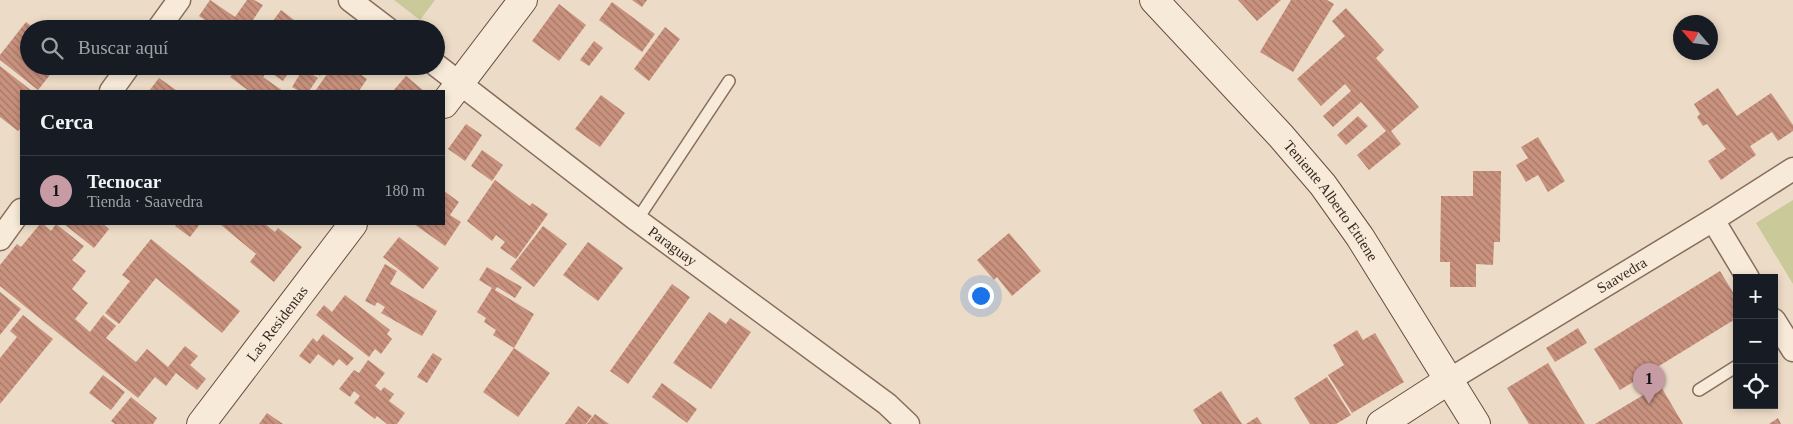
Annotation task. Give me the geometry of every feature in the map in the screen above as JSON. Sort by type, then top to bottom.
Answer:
[{"type":"main road","points":[[452,93],[523,0]]},
{"type":"main road","name":"Teniente Alberto Ettiene","points":[[1154,0],[1282,136],[1324,185],[1360,237],[1476,424]]},
{"type":"main road","name":"Las Residentas","points":[[201,424],[352,225]]},
{"type":"main road","points":[[1381,424],[1449,380]]},
{"type":"street","points":[[165,20],[179,0]]},
{"type":"street","points":[[350,0],[376,20]]},
{"type":"street","points":[[112,90],[123,75]]},
{"type":"street","name":"Paraguay","points":[[442,75],[452,93],[637,220],[887,404],[908,424]]},
{"type":"street","name":"Saavedra","points":[[1449,380],[1713,220],[1793,169]]},
{"type":"street","points":[[0,239],[20,211]]},
{"type":"street","points":[[1713,220],[1746,274]]},
{"type":"lane","points":[[637,220],[729,81]]},
{"type":"lane","points":[[1699,390],[1733,369]]},
{"type":"green space","points":[[394,0],[435,0],[420,20]]},
{"type":"green space","points":[[1793,200],[1793,284],[1756,223]]},
{"type":"building","points":[[210,0],[235,17],[247,0],[254,0],[263,5],[253,20],[205,20],[199,16]]},
{"type":"building","points":[[632,0],[647,0],[642,7]]},
{"type":"building","points":[[1238,0],[1281,0],[1257,21]]},
{"type":"building","points":[[1291,0],[1327,0],[1334,4],[1293,72],[1260,52]]},
{"type":"building","points":[[612,2],[655,34],[642,52],[599,20]]},
{"type":"building","points":[[559,4],[586,25],[559,61],[532,41]]},
{"type":"building","points":[[1346,8],[1384,50],[1376,58],[1419,107],[1391,131],[1401,144],[1369,170],[1357,155],[1386,131],[1361,102],[1333,127],[1323,116],[1351,91],[1345,84],[1321,106],[1297,79],[1345,36],[1332,21]]},
{"type":"building","points":[[281,10],[294,20],[274,20]]},
{"type":"building","points":[[665,27],[680,39],[649,81],[634,69]]},
{"type":"building","points":[[20,30],[20,75],[50,75],[38,90],[0,60],[0,55]]},
{"type":"building","points":[[594,41],[603,48],[589,66],[580,60]]},
{"type":"building","points":[[0,66],[31,90],[20,90],[20,129],[18,131],[0,117]]},
{"type":"building","points":[[231,75],[265,75],[263,77],[282,90],[248,90],[230,77]]},
{"type":"building","points":[[274,75],[287,75],[283,81]]},
{"type":"building","points":[[299,75],[313,75],[318,78],[310,90],[297,90],[292,87]]},
{"type":"building","points":[[327,75],[362,75],[367,79],[360,90],[316,90]]},
{"type":"building","points":[[406,76],[423,90],[394,90]]},
{"type":"building","points":[[159,78],[176,90],[150,90]]},
{"type":"building","points":[[1718,88],[1737,116],[1771,93],[1793,125],[1793,131],[1778,141],[1772,132],[1750,146],[1756,155],[1721,180],[1708,161],[1726,149],[1707,124],[1703,126],[1697,117],[1700,114],[1694,104]]},
{"type":"building","points":[[601,95],[625,113],[600,147],[575,129]]},
{"type":"building","points":[[1358,116],[1368,126],[1346,145],[1337,135]]},
{"type":"building","points":[[466,124],[482,135],[465,161],[448,149]]},
{"type":"building","points":[[1538,137],[1565,181],[1548,192],[1538,175],[1526,182],[1516,165],[1528,158],[1521,147]]},
{"type":"building","points":[[482,150],[503,165],[492,181],[471,166]]},
{"type":"building","points":[[1473,171],[1501,171],[1500,242],[1494,242],[1493,265],[1476,264],[1476,287],[1450,287],[1450,262],[1440,262],[1441,196],[1473,196]]},
{"type":"building","points":[[495,180],[530,206],[532,203],[548,214],[516,259],[500,248],[505,242],[496,235],[492,241],[467,221]]},
{"type":"building","points":[[445,192],[459,202],[450,215],[461,222],[445,246],[415,225],[445,225]]},
{"type":"building","points":[[39,225],[44,225],[51,231],[57,225],[84,246],[72,260],[86,271],[72,289],[88,303],[75,319],[90,332],[103,315],[116,326],[106,338],[136,362],[147,349],[168,367],[185,346],[198,356],[190,365],[206,379],[197,390],[176,373],[166,386],[155,377],[138,398],[0,286],[0,265],[17,244],[21,247]]},
{"type":"building","points":[[65,225],[104,225],[109,229],[94,248]]},
{"type":"building","points":[[176,225],[199,225],[190,237]]},
{"type":"building","points":[[221,225],[266,225],[275,232],[278,228],[302,247],[274,282],[250,262],[256,254]]},
{"type":"building","points":[[543,226],[567,244],[534,287],[510,269]]},
{"type":"building","points":[[1009,233],[1041,271],[1012,296],[997,277],[994,280],[977,260]]},
{"type":"building","points":[[399,237],[439,268],[423,289],[383,257]]},
{"type":"building","points":[[151,239],[240,311],[222,333],[156,278],[119,324],[105,313],[130,281],[122,275]]},
{"type":"building","points":[[588,242],[623,268],[598,301],[563,275]]},
{"type":"building","points":[[385,264],[397,271],[390,284],[437,311],[422,336],[381,313],[385,307],[377,302],[375,306],[365,301]]},
{"type":"building","points":[[487,267],[522,287],[515,298],[497,287],[495,290],[534,314],[514,348],[493,335],[496,330],[484,322],[486,318],[477,312],[492,288],[479,280]]},
{"type":"building","points":[[1720,271],[1733,292],[1733,320],[1620,390],[1594,349]]},
{"type":"building","points":[[672,284],[690,297],[628,384],[610,371]]},
{"type":"building","points":[[0,292],[21,309],[0,335]]},
{"type":"building","points":[[345,295],[390,330],[387,334],[392,339],[381,354],[375,349],[369,357],[316,315],[324,305],[332,312]]},
{"type":"building","points":[[709,312],[726,324],[730,318],[751,332],[711,389],[673,363]]},
{"type":"building","points":[[23,315],[53,339],[0,404],[0,358],[17,337],[10,331]]},
{"type":"building","points":[[1578,328],[1587,343],[1555,362],[1546,348]]},
{"type":"building","points":[[1357,330],[1363,340],[1375,333],[1404,382],[1352,413],[1328,375],[1344,365],[1333,345]]},
{"type":"building","points":[[323,334],[354,358],[347,366],[339,359],[333,366],[318,354],[310,364],[299,356],[313,338],[317,342]]},
{"type":"building","points":[[514,348],[550,373],[518,417],[483,392]]},
{"type":"building","points":[[433,353],[442,359],[427,383],[417,377]]},
{"type":"building","points":[[368,360],[385,373],[375,386],[381,391],[384,387],[394,394],[389,401],[405,413],[397,424],[387,424],[377,416],[375,419],[354,403],[360,396],[354,391],[350,397],[339,389],[354,370],[359,373]]},
{"type":"building","points":[[1548,363],[1585,424],[1529,424],[1507,388]]},
{"type":"building","points":[[103,375],[125,392],[111,410],[89,393]]},
{"type":"building","points":[[1327,377],[1351,415],[1336,424],[1310,424],[1294,398]]},
{"type":"building","points":[[662,383],[697,409],[687,423],[652,397]]},
{"type":"building","points":[[1660,385],[1683,424],[1595,424]]},
{"type":"building","points":[[1221,391],[1242,424],[1202,424],[1193,410]]},
{"type":"building","points":[[131,397],[157,418],[153,424],[115,424],[111,421]]},
{"type":"building","points":[[578,406],[592,416],[586,424],[565,424]]},
{"type":"building","points":[[267,413],[283,424],[259,424]]},
{"type":"building","points":[[595,414],[609,424],[587,424]]},
{"type":"building","points":[[1257,417],[1262,424],[1246,424]]},
{"type":"building","points":[[1778,418],[1781,424],[1769,424]]},
{"type":"place","name":"Tecnocar","points":[[1649,404]]}]
